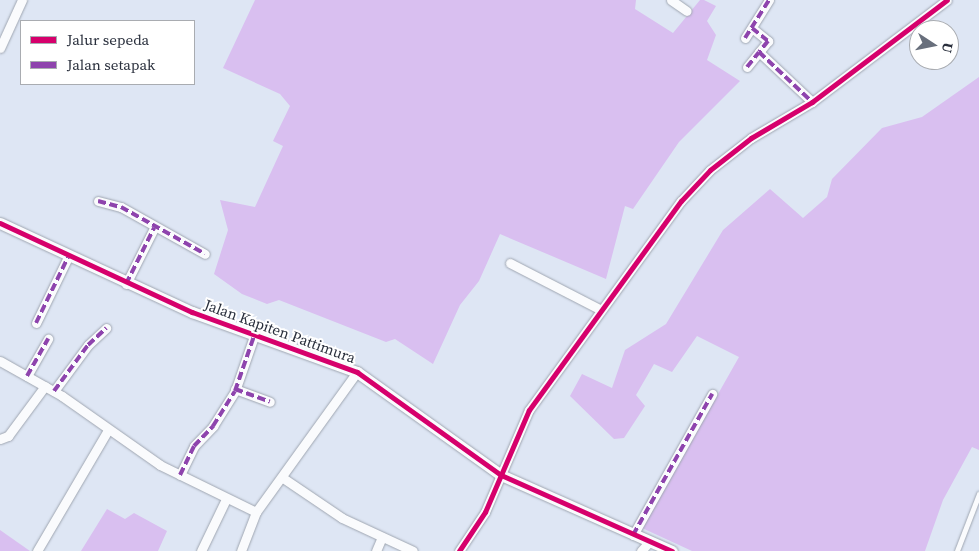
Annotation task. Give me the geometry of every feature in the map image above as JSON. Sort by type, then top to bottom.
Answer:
[{"type":"street","points":[[0,48],[22,0]]},
{"type":"street","points":[[745,38],[769,0]]},
{"type":"street","points":[[459,551],[485,512],[522,421],[681,201],[710,170],[751,138],[812,102],[947,0]]},
{"type":"street","points":[[672,1],[687,11]]},
{"type":"street","points":[[747,67],[768,41],[752,28]]},
{"type":"street","points":[[759,52],[812,102]]},
{"type":"street","points":[[98,201],[121,207],[154,228],[205,254]]},
{"type":"street","name":"Jalan Kapiten Pattimura","points":[[0,223],[126,284],[254,336],[357,372],[501,475],[672,551]]},
{"type":"street","points":[[126,284],[154,228]]},
{"type":"street","points":[[36,323],[68,256]]},
{"type":"street","points":[[510,263],[602,310]]},
{"type":"street","points":[[54,391],[88,346],[106,328]]},
{"type":"street","points":[[180,475],[194,446],[213,426],[236,389],[254,336]]},
{"type":"street","points":[[27,376],[48,339]]},
{"type":"street","points":[[0,361],[54,391],[108,430],[180,475],[226,500],[256,512]]},
{"type":"street","points":[[241,551],[256,512],[283,478],[357,372]]},
{"type":"street","points":[[0,440],[8,436],[45,386]]},
{"type":"street","points":[[236,389],[270,402]]},
{"type":"street","points":[[633,535],[712,394]]},
{"type":"street","points":[[37,551],[108,430]]},
{"type":"street","points":[[283,478],[342,518],[413,551]]},
{"type":"street","points":[[201,551],[226,500]]},
{"type":"street","points":[[376,551],[382,537]]},
{"type":"street","points":[[641,551],[649,542]]},
{"type":"lane","points":[[957,551],[979,494]]},
{"type":"shaded area","points":[[255,0],[636,0],[635,9],[673,33],[700,0],[704,0],[716,6],[707,21],[716,35],[707,60],[740,81],[679,142],[633,209],[625,206],[606,279],[500,234],[479,281],[460,305],[433,364],[395,339],[386,342],[279,300],[267,304],[242,294],[214,274],[228,230],[220,200],[255,207],[283,146],[273,141],[290,106],[280,94],[223,68]]},
{"type":"shaded area","points":[[979,77],[979,450],[972,447],[943,500],[925,551],[692,551],[642,528],[739,357],[697,336],[672,372],[654,364],[636,395],[645,406],[624,438],[614,439],[570,396],[582,374],[612,388],[625,350],[666,324],[723,230],[770,189],[803,218],[827,197],[832,179],[882,128],[922,117]]},
{"type":"shaded area","points":[[107,509],[125,519],[134,513],[167,531],[158,551],[81,551]]},
{"type":"shaded area","points":[[0,530],[30,551],[0,551]]},
{"type":"marked path","points":[[745,38],[769,0]]},
{"type":"marked path","points":[[752,28],[768,41],[759,52]]},
{"type":"marked path","points":[[747,67],[759,52],[812,102]]},
{"type":"marked path","points":[[98,201],[121,207],[205,254]]},
{"type":"marked path","points":[[126,284],[154,228]]},
{"type":"marked path","points":[[36,323],[68,257]]},
{"type":"marked path","points":[[54,391],[88,345],[106,328]]},
{"type":"marked path","points":[[180,475],[194,446],[213,426],[235,391],[254,336]]},
{"type":"marked path","points":[[27,376],[48,339]]},
{"type":"marked path","points":[[235,389],[270,402]]},
{"type":"marked path","points":[[633,535],[712,394]]},
{"type":"cycle path","points":[[459,551],[485,512],[529,410],[681,201],[710,170],[751,138],[812,102],[947,0]]},
{"type":"cycle path","points":[[0,223],[192,312],[357,372],[501,475],[672,551]]}]
